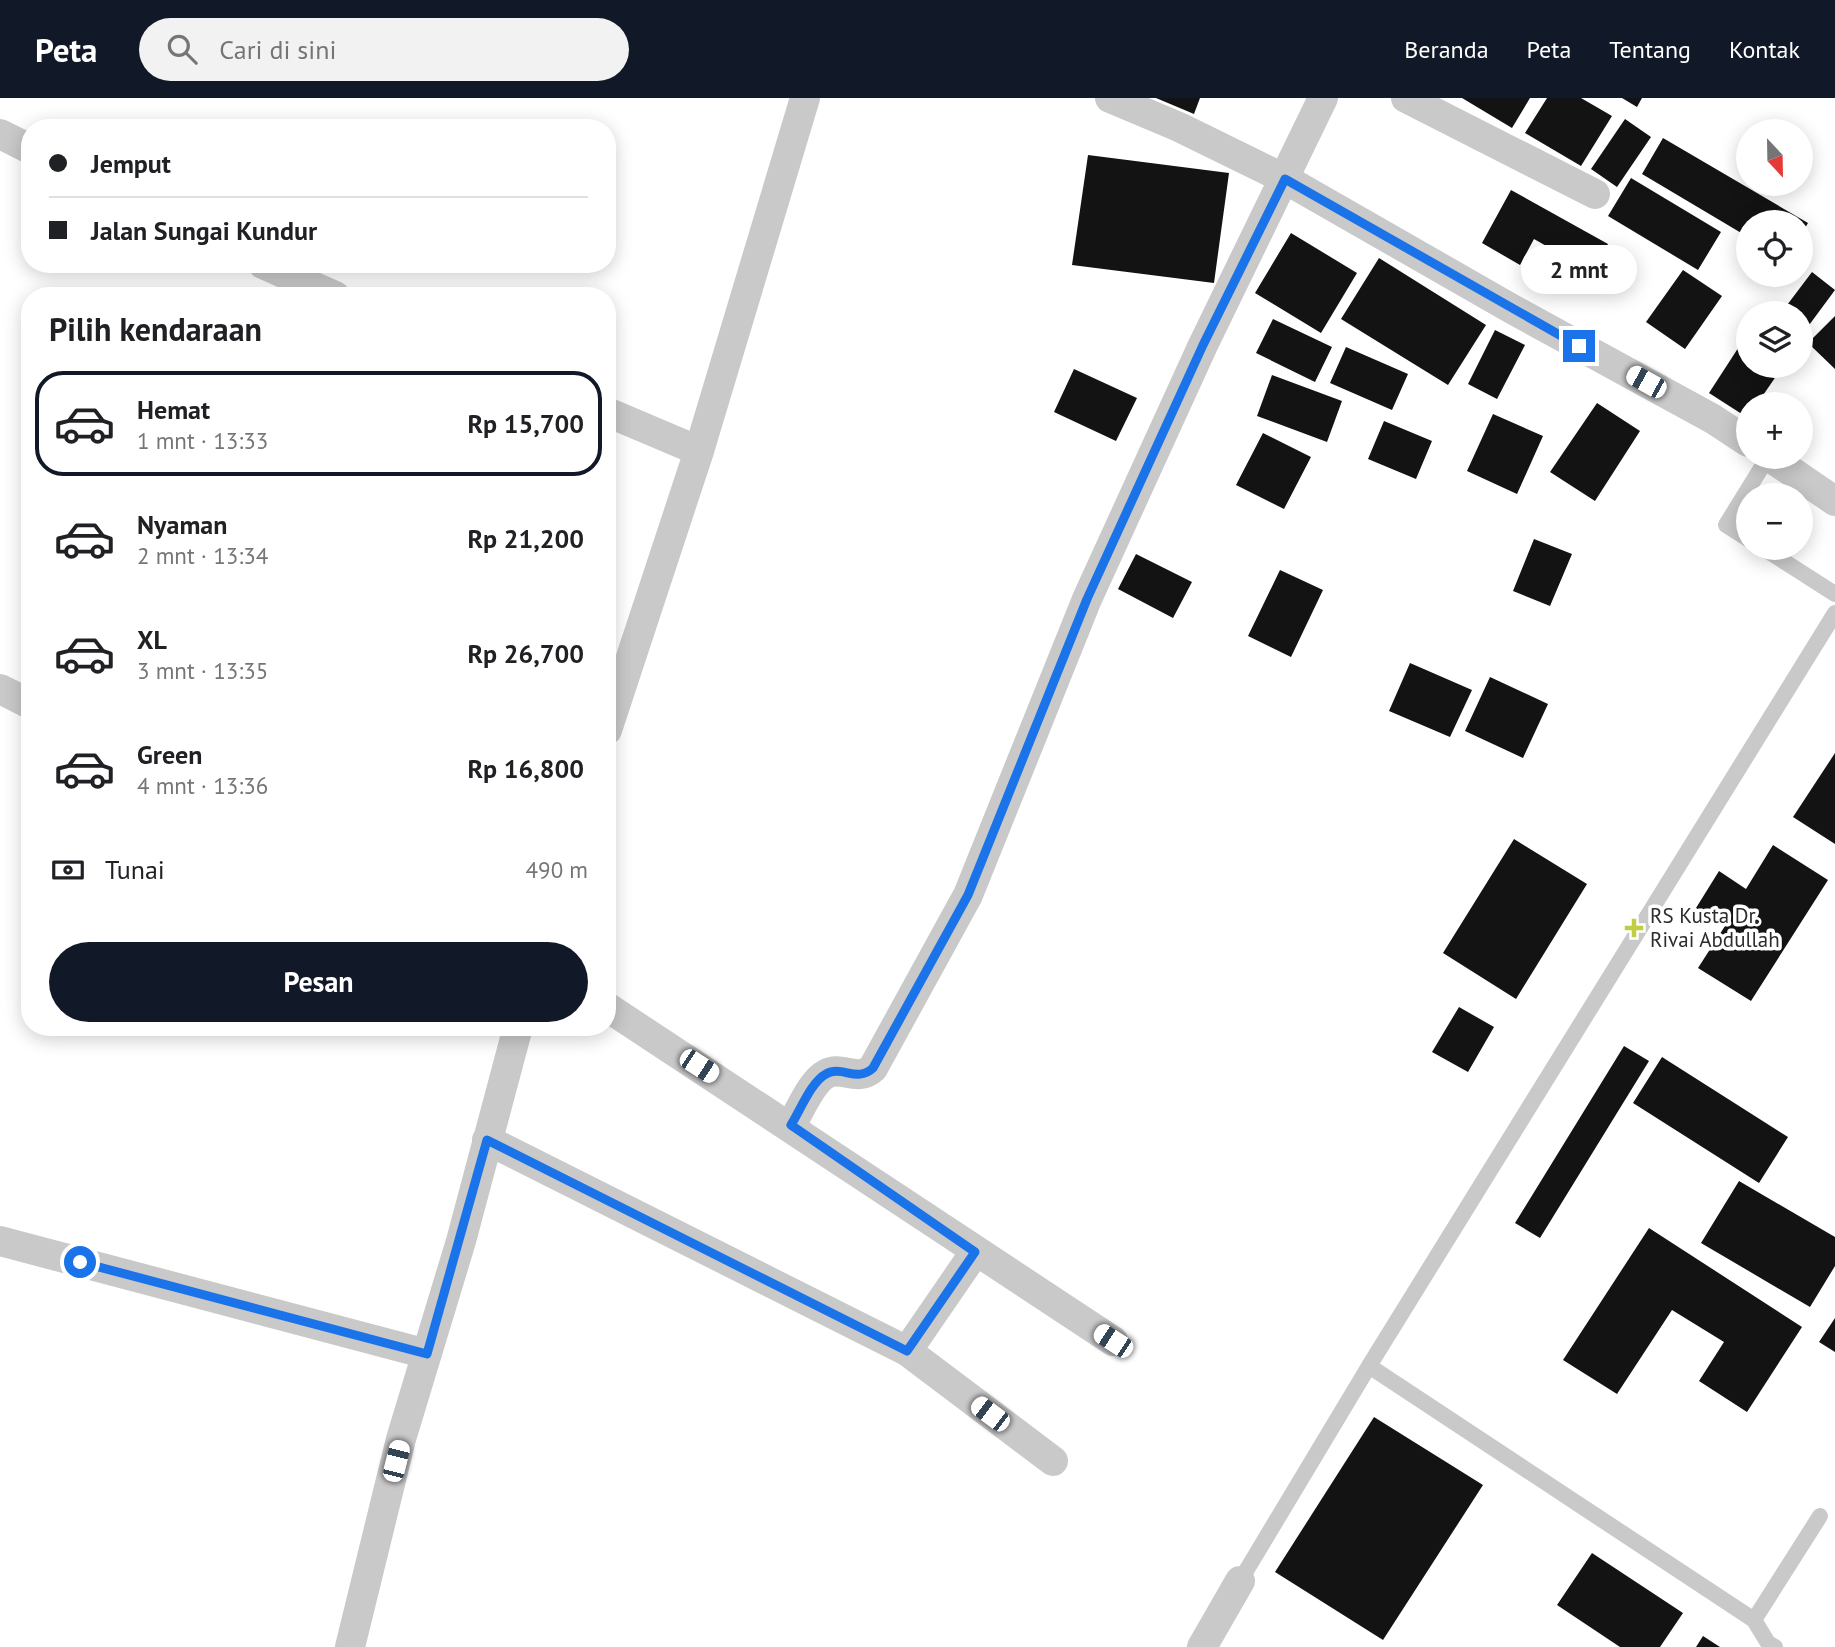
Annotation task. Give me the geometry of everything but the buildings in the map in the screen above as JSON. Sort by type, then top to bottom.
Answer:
[{"type":"street","points":[[616,703],[699,451],[805,98]]},
{"type":"street","points":[[1110,98],[1179,127],[1285,179],[1736,434]]},
{"type":"street","points":[[791,1125],[819,1080],[827,1073],[857,1076],[867,1074],[873,1068],[968,895],[1087,599],[1203,345],[1323,98]]},
{"type":"street","points":[[1406,98],[1595,194]]},
{"type":"street","points":[[0,135],[21,145]]},
{"type":"street","points":[[283,273],[315,287]]},
{"type":"street","points":[[616,416],[699,451]]},
{"type":"street","points":[[1789,469],[1832,494]]},
{"type":"street","points":[[0,689],[21,700]]},
{"type":"street","points":[[616,1013],[791,1125],[975,1252],[1113,1341]]},
{"type":"street","points":[[350,1647],[401,1439],[516,1036]]},
{"type":"street","points":[[487,1140],[907,1351],[1053,1461]]},
{"type":"street","points":[[0,1241],[427,1354]]},
{"type":"street","points":[[907,1351],[975,1252]]},
{"type":"street","points":[[1202,1647],[1240,1581]]},
{"type":"lane","points":[[1736,509],[1726,525],[1736,531]]},
{"type":"lane","points":[[1782,560],[1835,594]]},
{"type":"lane","points":[[1240,1581],[1369,1366],[1835,613]]},
{"type":"lane","points":[[1369,1366],[1754,1620],[1768,1643],[1775,1647]]},
{"type":"lane","points":[[1754,1620],[1820,1516]]},
{"type":"place","name":"RS Kusta Dr. Rivai Abdullah","points":[[1634,928]]},
{"type":"route","points":[[80,1262],[427,1354],[461,1241],[487,1140],[907,1351],[975,1252],[791,1125],[819,1080],[827,1073],[857,1076],[867,1074],[873,1068],[968,895],[1014,787],[1043,704],[1087,599],[1152,464],[1203,345],[1285,179],[1579,346]]}]
